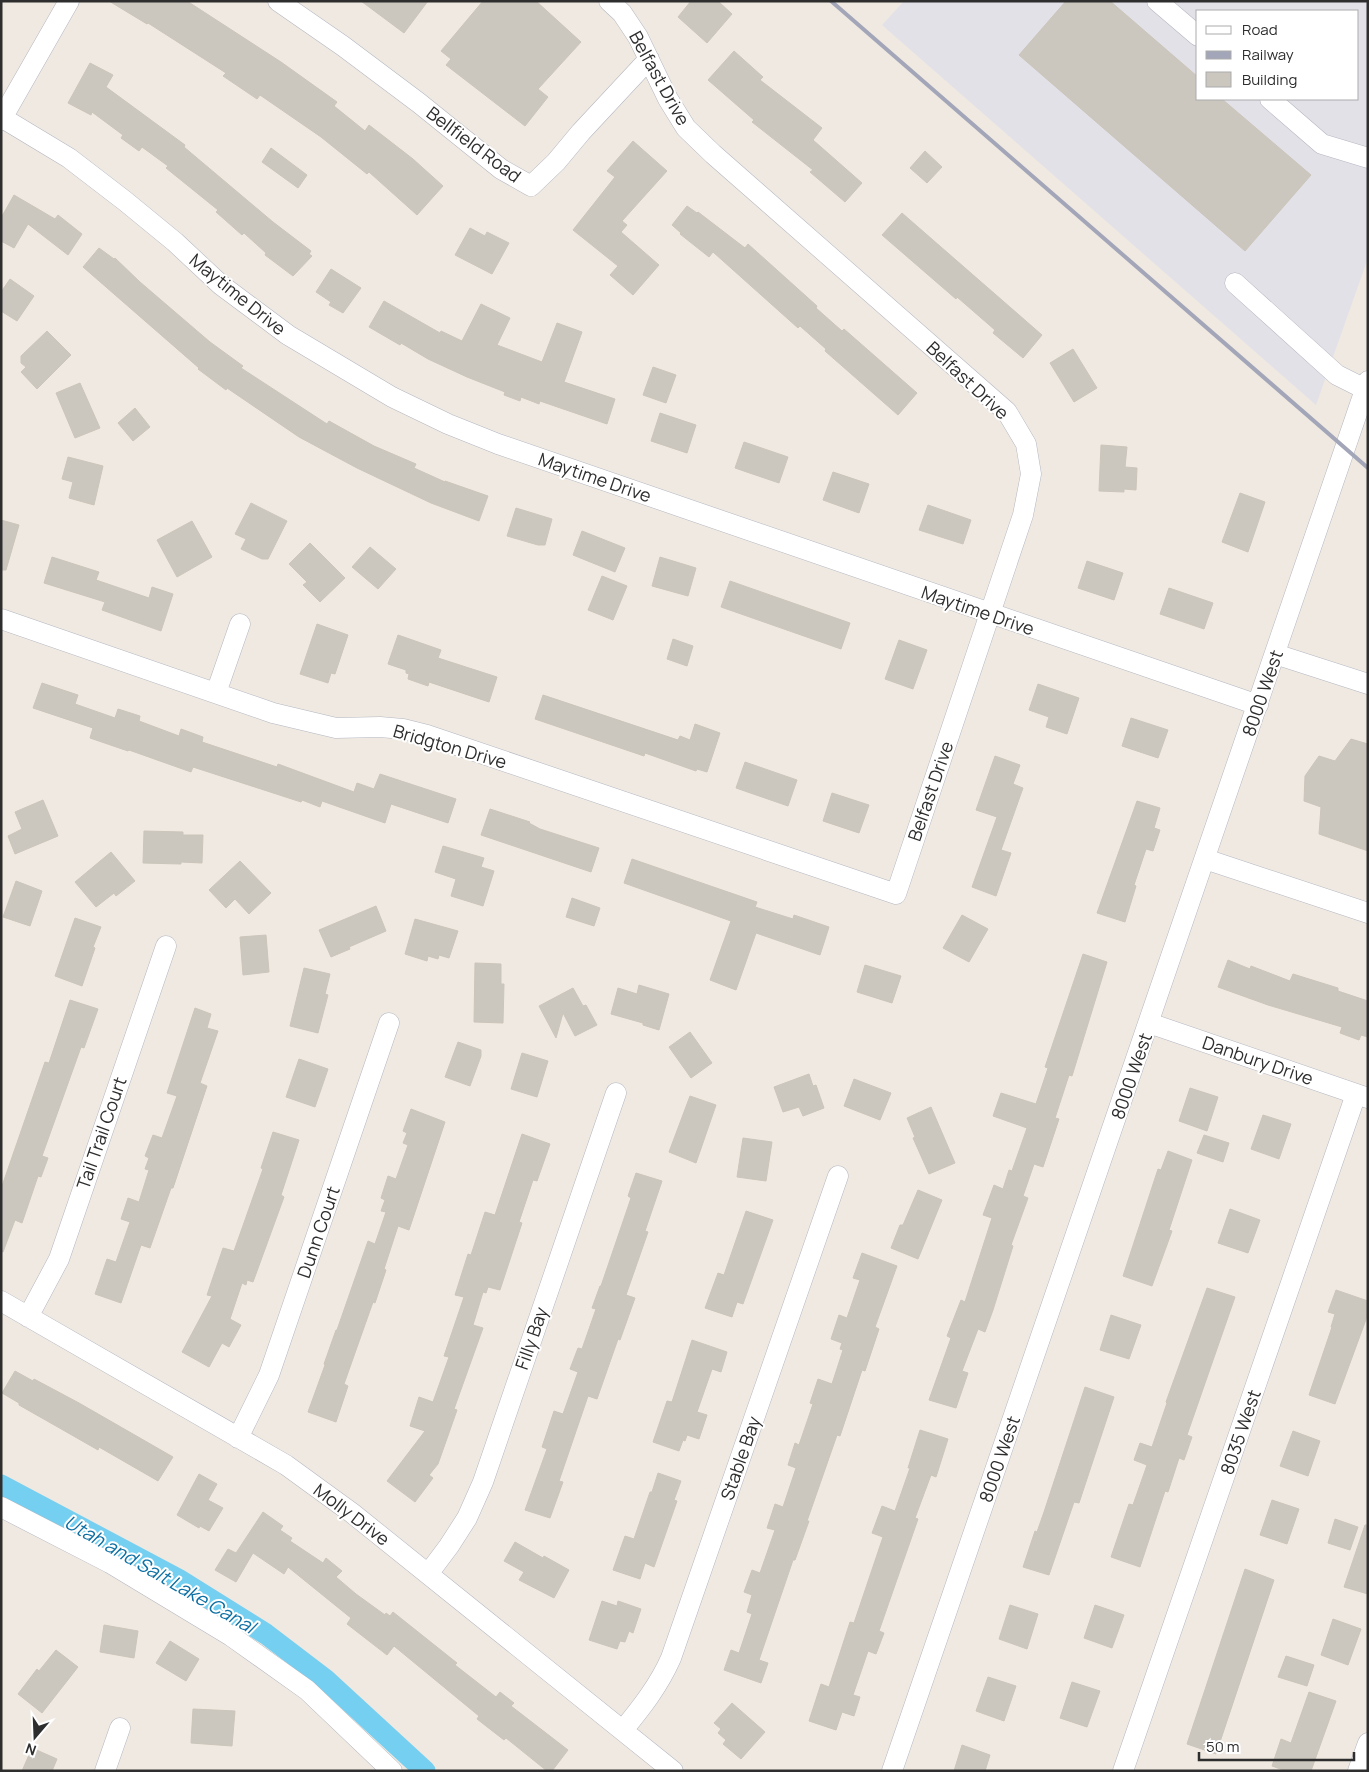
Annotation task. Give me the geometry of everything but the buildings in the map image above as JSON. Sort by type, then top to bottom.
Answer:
[{"type":"street","points":[[2,118],[69,1]]},
{"type":"street","name":"Bellfield Road","points":[[278,1],[373,68],[501,169],[531,186],[556,162],[648,59]]},
{"type":"street","name":"Belfast Drive","points":[[609,1],[622,13],[638,37],[668,99],[686,128],[733,172],[1007,412],[1026,444],[1031,474],[1023,515],[896,894]]},
{"type":"street","points":[[1157,1],[1196,34]]},
{"type":"street","points":[[1271,100],[1322,144],[1368,158]]},
{"type":"street","name":"Maytime Drive","points":[[2,118],[69,158],[175,242],[221,285],[288,335],[392,397],[448,424],[498,444],[1258,705]]},
{"type":"street","points":[[1234,283],[1337,375],[1366,385]]},
{"type":"street","name":"8000 West","points":[[892,1771],[1366,385]]},
{"type":"street","name":"Bridgton Drive","points":[[1,619],[273,713],[336,728],[380,727],[404,729],[427,735],[896,894]]},
{"type":"street","points":[[216,693],[240,624]]},
{"type":"street","points":[[1275,654],[1368,684]]},
{"type":"street","points":[[1205,859],[1368,913]]},
{"type":"street","name":"Tail Trail Court","points":[[28,1317],[59,1259],[166,946]]},
{"type":"street","name":"Dunn Court","points":[[238,1438],[255,1406],[272,1367],[389,1023]]},
{"type":"street","name":"Danbury Drive","points":[[1149,1023],[1362,1096]]},
{"type":"street","name":"Filly Bay","points":[[428,1574],[467,1518],[483,1482],[616,1092]]},
{"type":"street","name":"8035 West","points":[[1123,1771],[1362,1096]]},
{"type":"street","name":"Stable Bay","points":[[623,1730],[649,1698],[672,1658],[838,1176]]},
{"type":"street","name":"Molly Drive","points":[[1,1301],[286,1466],[308,1481],[352,1513],[673,1771]]},
{"type":"street","points":[[1,1507],[110,1563],[231,1636],[308,1690],[392,1771]]},
{"type":"street","points":[[105,1771],[120,1728]]},
{"type":"street","points":[[1358,1771],[1368,1744]]},
{"type":"shaded area","points":[[904,1],[1368,1],[1368,258],[1316,405],[882,25]]},
{"type":"waterway","name":"Utah and Salt Lake Canal","points":[[1,1485],[178,1579],[266,1634],[325,1679],[425,1771]]},
{"type":"railway","points":[[831,1],[1368,468]]}]
